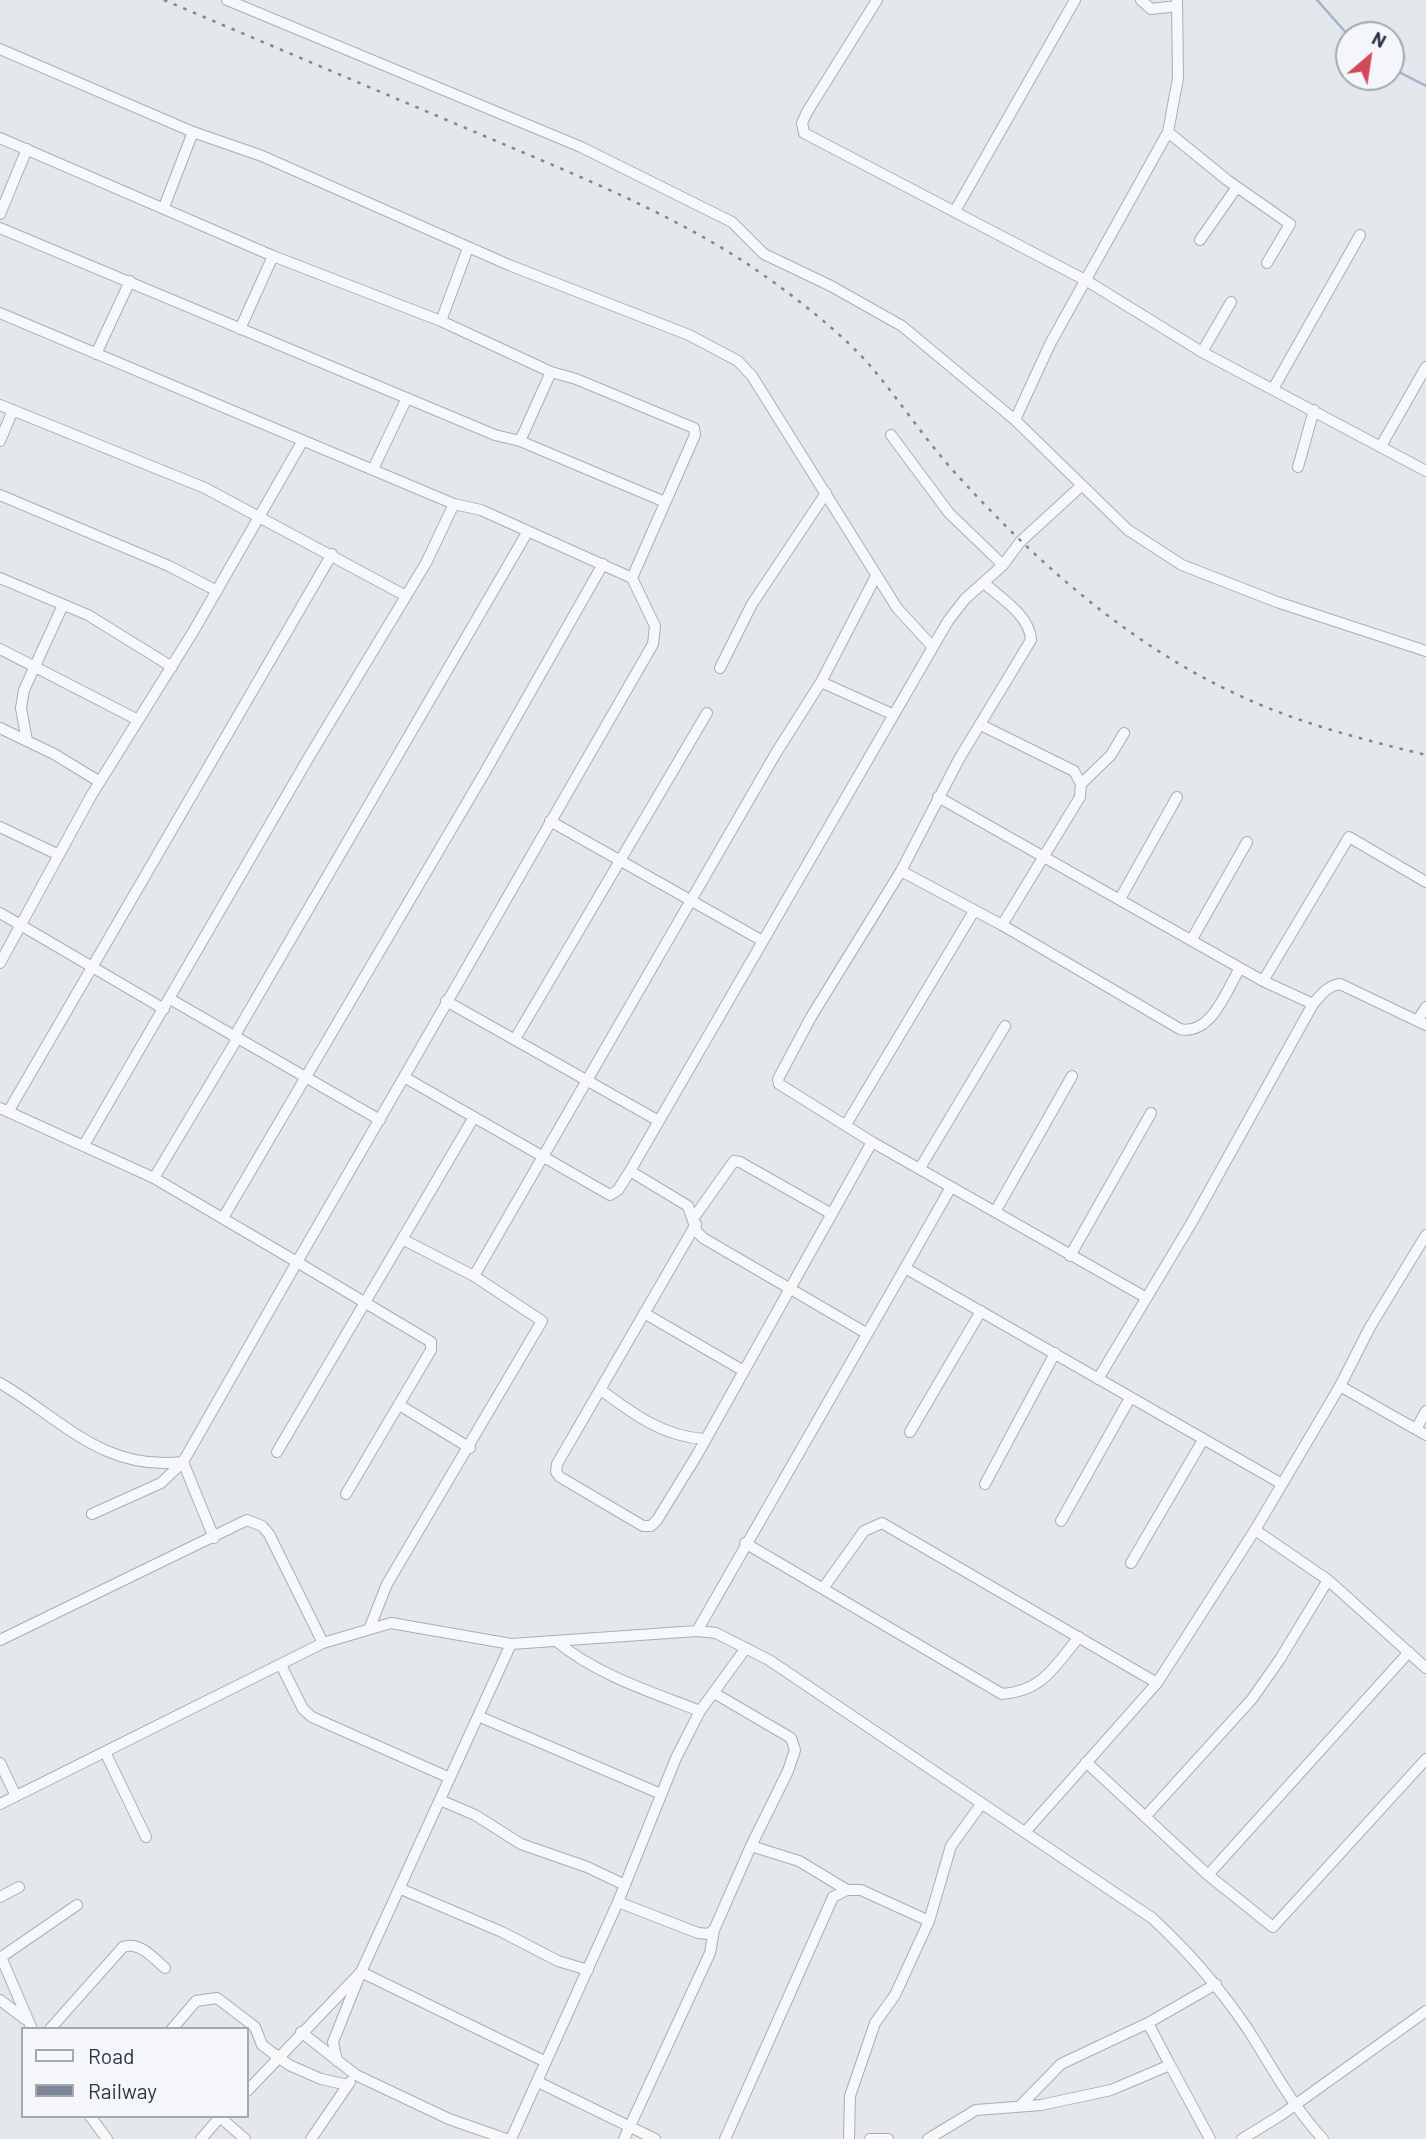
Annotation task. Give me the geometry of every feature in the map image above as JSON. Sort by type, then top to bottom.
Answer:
[{"type":"street","points":[[227,0],[581,147],[732,222],[764,254],[831,286],[902,326],[1015,420],[1128,530],[1182,565],[1277,602],[1426,651]]},
{"type":"street","points":[[877,0],[807,112],[802,123],[804,133],[1087,281],[1202,352],[1426,471]]},
{"type":"street","points":[[955,211],[1075,0]]},
{"type":"street","points":[[1015,420],[1050,344],[1168,132],[1178,78],[1177,3],[1151,9],[1141,0]]},
{"type":"street","points":[[0,49],[193,132],[262,156],[468,248],[635,312],[738,361],[752,376],[803,462],[826,493],[851,539],[897,608],[932,646]]},
{"type":"street","points":[[164,207],[193,132]]},
{"type":"street","points":[[1168,132],[1237,187],[1290,224],[1267,263]]},
{"type":"street","points":[[0,138],[273,256],[441,321],[551,372],[576,379],[694,428],[695,435],[632,578]]},
{"type":"street","points":[[0,214],[27,149]]},
{"type":"street","points":[[1200,240],[1237,187]]},
{"type":"street","points":[[0,228],[495,435],[520,441],[665,502]]},
{"type":"street","points":[[1273,389],[1360,235]]},
{"type":"street","points":[[441,321],[468,248]]},
{"type":"street","points":[[240,328],[273,256]]},
{"type":"street","points":[[96,354],[130,281]]},
{"type":"street","points":[[1202,352],[1231,302]]},
{"type":"street","points":[[0,313],[302,442],[454,504],[481,510],[603,564],[632,578],[655,626],[653,643],[183,1462],[161,1483],[92,1514]]},
{"type":"street","points":[[1381,446],[1426,367]]},
{"type":"street","points":[[520,441],[551,372]]},
{"type":"street","points":[[373,469],[407,398]]},
{"type":"street","points":[[0,405],[205,488],[406,596]]},
{"type":"street","points":[[0,441],[13,410]]},
{"type":"street","points":[[1298,467],[1314,410]]},
{"type":"street","points":[[891,435],[949,513],[1003,565]]},
{"type":"street","points":[[0,962],[100,782],[172,667],[302,442]]},
{"type":"street","points":[[404,1077],[610,1195],[618,1190],[932,646],[965,599],[985,584],[1020,542],[1080,486]]},
{"type":"street","points":[[720,668],[752,604],[826,493]]},
{"type":"street","points":[[0,495],[169,566],[217,590]]},
{"type":"street","points":[[84,1145],[309,757],[406,596],[454,504]]},
{"type":"street","points":[[154,1178],[528,531]]},
{"type":"street","points":[[332,554],[92,968],[4,1110],[154,1178],[366,1301],[431,1342],[431,1350],[401,1406],[346,1494]]},
{"type":"street","points":[[223,1218],[308,1077],[603,564]]},
{"type":"street","points":[[474,1276],[776,753],[821,682],[876,576]]},
{"type":"street","points":[[0,578],[88,615],[172,667]]},
{"type":"street","points":[[985,584],[1023,618],[1031,640],[938,797],[901,871],[811,1017],[778,1079],[785,1089],[847,1123],[872,1142],[1145,1297]]},
{"type":"street","points":[[27,741],[20,708],[34,666],[63,605]]},
{"type":"street","points":[[0,649],[138,720]]},
{"type":"street","points":[[821,682],[892,714]]},
{"type":"street","points":[[515,1040],[707,713]]},
{"type":"street","points":[[981,725],[1074,771],[1081,784],[1080,797],[1002,925]]},
{"type":"street","points":[[0,728],[100,782]]},
{"type":"street","points":[[1081,784],[1111,755],[1124,733]]},
{"type":"street","points":[[938,797],[1121,897],[1263,981],[1313,1004]]},
{"type":"street","points":[[1121,897],[1177,797]]},
{"type":"street","points":[[550,821],[761,940]]},
{"type":"street","points":[[0,827],[59,855]]},
{"type":"street","points":[[1263,981],[1349,836],[1426,882]]},
{"type":"street","points":[[1192,939],[1248,842]]},
{"type":"street","points":[[901,871],[1002,925],[1180,1029],[1192,1032],[1205,1026],[1240,968]]},
{"type":"street","points":[[847,1123],[974,911]]},
{"type":"street","points":[[0,913],[164,1009]]},
{"type":"street","points":[[1098,1379],[1192,1222],[1313,1004],[1330,986],[1340,984],[1422,1022],[1426,1007]]},
{"type":"street","points":[[170,999],[380,1120]]},
{"type":"street","points":[[446,1001],[657,1120]]},
{"type":"street","points":[[920,1168],[1005,1026]]},
{"type":"street","points":[[995,1212],[1072,1076]]},
{"type":"street","points":[[1070,1256],[1151,1113]]},
{"type":"street","points":[[277,1452],[474,1117]]},
{"type":"street","points":[[830,1213],[734,1161],[695,1220],[557,1464],[556,1472],[643,1527],[650,1526],[657,1520],[872,1142]]},
{"type":"street","points":[[630,1171],[688,1206],[703,1238],[866,1334]]},
{"type":"street","points":[[697,1631],[951,1187]]},
{"type":"street","points":[[1026,1831],[1157,1683],[1255,1530],[1340,1386],[1370,1327],[1426,1235]]},
{"type":"street","points":[[370,1627],[387,1584],[470,1448],[542,1321],[474,1276],[404,1240]]},
{"type":"street","points":[[905,1268],[1282,1484]]},
{"type":"street","points":[[911,1432],[981,1311]]},
{"type":"street","points":[[644,1312],[742,1370]]},
{"type":"street","points":[[985,1484],[1055,1353]]},
{"type":"street","points":[[0,1383],[110,1454],[141,1463],[183,1462]]},
{"type":"street","points":[[1340,1386],[1426,1435]]},
{"type":"street","points":[[601,1390],[634,1413],[674,1435],[705,1439]]},
{"type":"street","points":[[1061,1521],[1130,1398]]},
{"type":"street","points":[[401,1406],[470,1448]]},
{"type":"street","points":[[1416,1429],[1426,1411]]},
{"type":"street","points":[[1132,1563],[1203,1440]]},
{"type":"street","points":[[183,1462],[214,1538]]},
{"type":"street","points":[[0,1640],[247,1520],[262,1526],[323,1643]]},
{"type":"street","points":[[824,1587],[864,1531],[882,1522],[1157,1683]]},
{"type":"street","points":[[1255,1530],[1328,1580],[1426,1668]]},
{"type":"street","points":[[745,1543],[1002,1694],[1019,1693],[1038,1685],[1079,1637]]},
{"type":"street","points":[[1145,1817],[1252,1699],[1328,1580]]},
{"type":"street","points":[[0,1804],[106,1754],[323,1643],[370,1627],[391,1623],[512,1644],[697,1631],[716,1633],[746,1648],[982,1802],[1152,1918],[1216,1984],[1295,2104],[1323,2139]]},
{"type":"street","points":[[556,1641],[570,1653],[624,1681],[700,1711]]},
{"type":"street","points":[[337,2061],[333,2042],[361,1972],[512,1644]]},
{"type":"street","points":[[301,2032],[356,2075],[449,2119],[508,2139],[538,2082],[618,1902],[661,1794],[700,1711],[746,1648]]},
{"type":"street","points":[[1208,1875],[1409,1652]]},
{"type":"street","points":[[281,1665],[303,1709],[312,1717],[450,1778]]},
{"type":"street","points":[[624,2139],[710,1953],[715,1930],[795,1750],[791,1738],[784,1731],[713,1693]]},
{"type":"street","points":[[478,1716],[661,1794]]},
{"type":"street","points":[[106,1754],[146,1837]]},
{"type":"street","points":[[1086,1762],[1208,1875],[1268,1926],[1278,1925],[1426,1759]]},
{"type":"street","points":[[0,1763],[16,1796]]},
{"type":"street","points":[[440,1800],[475,1815],[521,1844],[587,1867],[625,1885]]},
{"type":"street","points":[[849,2139],[850,2096],[875,2023],[895,1995],[929,1921],[951,1846],[982,1802]]},
{"type":"street","points":[[751,1846],[799,1861],[848,1890],[869,1892],[929,1921]]},
{"type":"street","points":[[0,1897],[19,1887]]},
{"type":"street","points":[[401,1889],[502,1932],[558,1961],[588,1970]]},
{"type":"street","points":[[725,2139],[822,1917],[833,1897],[848,1890]]},
{"type":"street","points":[[618,1902],[698,1933],[708,1934],[715,1930]]},
{"type":"street","points":[[30,2025],[1,1957],[77,1905]]},
{"type":"street","points":[[52,2027],[123,1947],[131,1944],[139,1946],[165,1968]]},
{"type":"street","points":[[248,2090],[361,1972]]},
{"type":"street","points":[[361,1972],[546,2062]]},
{"type":"street","points":[[1021,2105],[1061,2064],[1148,2023],[1216,1984]]},
{"type":"street","points":[[174,2027],[196,2001],[217,1998],[254,2027],[262,2045],[280,2059],[305,2074],[348,2085]]},
{"type":"street","points":[[0,2000],[30,2025]]},
{"type":"street","points":[[1241,2139],[1426,2011]]},
{"type":"street","points":[[1148,2023],[1210,2139]]},
{"type":"street","points":[[928,2139],[976,2110],[1041,2105],[1111,2090],[1170,2065]]},
{"type":"street","points":[[311,2139],[356,2075]]},
{"type":"street","points":[[538,2082],[578,2099],[628,2128],[655,2139]]},
{"type":"street","points":[[93,2118],[107,2139]]},
{"type":"street","points":[[201,2139],[219,2118]]},
{"type":"street","points":[[223,2118],[245,2139]]},
{"type":"street","points":[[870,2139],[888,2139]]},
{"type":"waterway","points":[[1317,0],[1336,21]]},
{"type":"waterway","points":[[1405,75],[1426,86]]},
{"type":"railway","points":[[164,0],[587,180],[716,244],[778,285],[861,355],[946,462],[988,508],[1055,572],[1127,630],[1205,679],[1247,699],[1335,731],[1426,755]]}]
